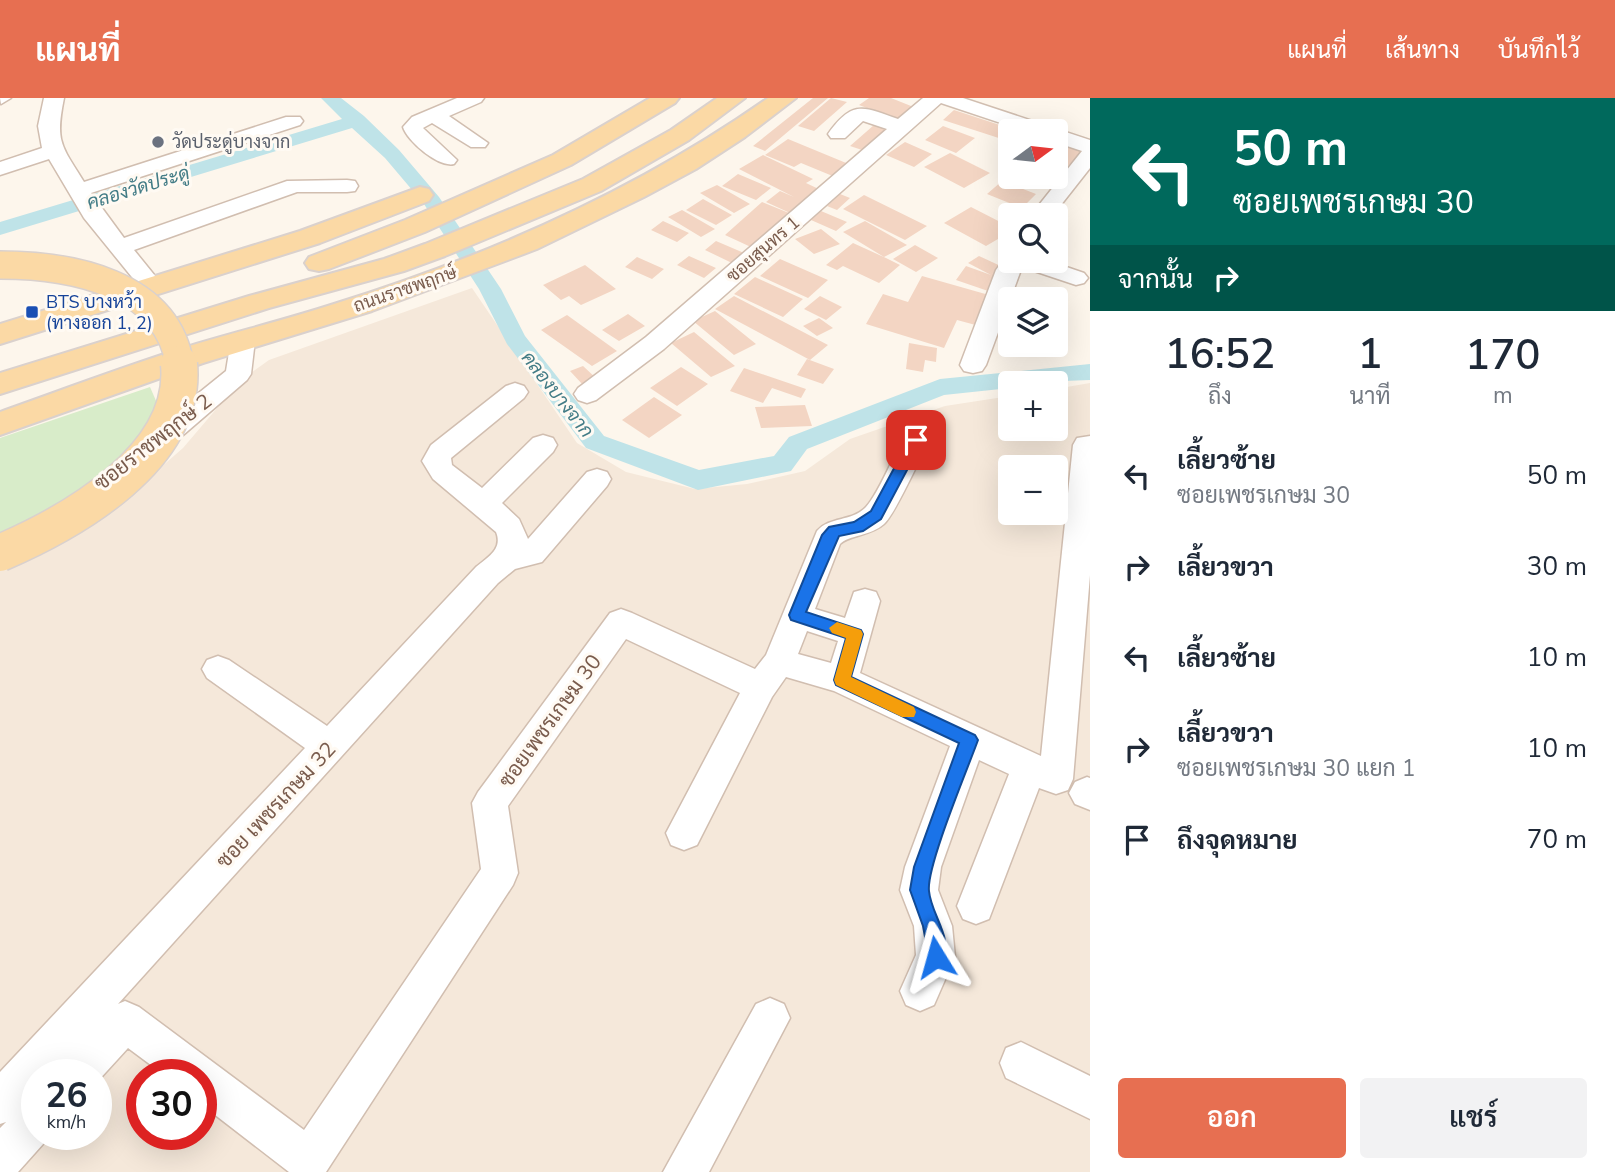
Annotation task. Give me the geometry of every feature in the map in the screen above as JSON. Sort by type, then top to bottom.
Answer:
[{"type":"main road","points":[[562,132],[627,98]]},
{"type":"main road","points":[[0,334],[310,236],[479,199],[562,160],[667,98]]},
{"type":"main road","name":"ถนนราชพฤกษ์","points":[[0,384],[259,302],[394,265],[435,250],[592,185],[680,135],[733,98]]},
{"type":"main road","name":"ถนนราชพฤกษ์","points":[[0,424],[231,344],[359,306],[454,273],[636,191],[697,157],[784,98]]},
{"type":"main road","points":[[0,365],[287,276],[406,215],[453,173]]},
{"type":"main road","points":[[0,402],[280,310],[394,265]]},
{"type":"main road","points":[[0,553],[65,522],[109,491],[136,464],[167,425],[179,394],[181,364],[166,324],[144,301],[123,288],[53,268],[14,270]]},
{"type":"main road","points":[[0,408],[231,344]]},
{"type":"street","points":[[54,98],[48,126],[54,151],[83,200],[152,287]]},
{"type":"street","points":[[453,173],[413,131],[418,121],[474,98]]},
{"type":"street","name":"ซอยสุนทร 1","points":[[587,394],[655,343],[832,191],[935,98]]},
{"type":"street","points":[[944,98],[1008,119]]},
{"type":"street","points":[[838,134],[860,113],[901,127]]},
{"type":"street","points":[[434,115],[478,142]]},
{"type":"street","points":[[83,200],[293,121]]},
{"type":"street","points":[[1068,139],[1090,147]]},
{"type":"street","points":[[0,169],[54,151]]},
{"type":"street","points":[[1051,203],[1090,154]]},
{"type":"street","points":[[119,247],[295,186],[347,186]]},
{"type":"street","points":[[0,274],[14,270]]},
{"type":"street","points":[[973,365],[1007,273]]},
{"type":"street","points":[[1062,273],[1076,278]]},
{"type":"street","name":"ซอยราชพฤกษ์ 2","points":[[0,545],[8,543],[120,473],[238,374],[231,344]]},
{"type":"street","points":[[515,392],[441,452],[436,461],[438,468],[454,485],[499,515],[512,535],[513,547],[509,555],[517,558],[532,554],[597,480]]},
{"type":"street","points":[[684,833],[769,675],[828,539],[834,531],[858,527],[876,515],[916,440]]},
{"type":"street","points":[[484,503],[543,445]]},
{"type":"street","points":[[976,906],[1066,783],[1087,445]]},
{"type":"street","name":"ซอย เพชรเกษม 32","points":[[14,1092],[329,746],[487,575],[509,555]]},
{"type":"street","points":[[842,680],[865,601]]},
{"type":"street","points":[[797,615],[855,634]]},
{"type":"street","name":"ซอยเพชรเกษม 30","points":[[217,1090],[309,1160],[500,873],[491,803],[621,622],[769,675],[842,680],[1066,783]]},
{"type":"street","points":[[218,669],[329,746]]},
{"type":"street","points":[[920,991],[936,957],[933,926],[919,890],[923,867],[969,740]]},
{"type":"street","points":[[685,1172],[770,1018]]},
{"type":"street","points":[[91,1059],[125,1021],[176,1059]]},
{"type":"street","points":[[1021,1063],[1090,1098]]},
{"type":"street","points":[[0,1160],[14,1092]]},
{"type":"shaded area","points":[[472,288],[577,443],[626,472],[695,489],[747,484],[805,471],[850,439],[945,406],[998,398],[998,441],[1068,441],[1068,387],[1090,383],[1090,1172],[0,1172],[0,569],[121,502],[183,448],[241,380],[269,360]]},
{"type":"green space","points":[[150,387],[174,442],[13,531],[0,535],[0,438]]},
{"type":"building","points":[[813,98],[828,98],[765,151],[753,146]]},
{"type":"building","points":[[831,98],[847,102],[814,131],[798,126]]},
{"type":"building","points":[[869,98],[891,98],[916,108],[898,120],[859,105]]},
{"type":"building","points":[[954,110],[998,124],[998,138],[943,120]]},
{"type":"building","points":[[874,125],[889,130],[865,151],[850,146]]},
{"type":"building","points":[[943,126],[975,138],[956,153],[925,140]]},
{"type":"building","points":[[788,139],[851,165],[835,177],[801,163],[794,167],[765,155]]},
{"type":"building","points":[[905,142],[932,154],[914,167],[886,155]]},
{"type":"building","points":[[1068,143],[1085,149],[1068,166]]},
{"type":"building","points":[[950,153],[990,173],[964,188],[924,167]]},
{"type":"building","points":[[763,155],[813,179],[806,183],[825,192],[804,202],[790,213],[766,202],[780,191],[794,197],[739,169]]},
{"type":"building","points":[[738,174],[771,188],[756,200],[722,186]]},
{"type":"building","points":[[998,184],[998,189],[1023,189],[1036,194],[1027,203],[1010,203],[987,194]]},
{"type":"building","points":[[717,185],[750,204],[734,213],[700,193]]},
{"type":"building","points":[[840,194],[850,198],[837,210],[827,206]]},
{"type":"building","points":[[864,195],[927,226],[905,240],[843,209]]},
{"type":"building","points":[[703,199],[732,215],[716,225],[686,210]]},
{"type":"building","points":[[762,202],[789,213],[753,248],[725,235]]},
{"type":"building","points":[[971,207],[998,221],[998,239],[986,246],[944,223]]},
{"type":"building","points":[[682,210],[715,229],[701,237],[668,217]]},
{"type":"building","points":[[821,211],[847,222],[836,231],[811,220]]},
{"type":"building","points":[[663,221],[689,233],[677,242],[651,230]]},
{"type":"building","points":[[865,221],[907,245],[884,257],[843,232]]},
{"type":"building","points":[[821,229],[840,244],[814,254],[795,239]]},
{"type":"building","points":[[716,241],[744,253],[732,263],[705,250]]},
{"type":"building","points":[[853,243],[900,265],[879,283],[843,266],[837,270],[826,265]]},
{"type":"building","points":[[915,245],[938,258],[916,272],[893,259]]},
{"type":"building","points":[[689,256],[716,268],[704,278],[677,265]]},
{"type":"building","points":[[979,256],[998,265],[998,273],[1002,273],[991,292],[956,280],[966,266],[991,275],[968,263]]},
{"type":"building","points":[[637,257],[664,269],[652,279],[625,267]]},
{"type":"building","points":[[780,259],[828,280],[808,298],[760,276]]},
{"type":"building","points":[[585,265],[616,289],[581,305],[569,296],[561,300],[543,285]]},
{"type":"building","points":[[922,276],[996,297],[983,327],[957,320],[944,348],[866,324],[883,294],[908,302]]},
{"type":"building","points":[[755,277],[803,299],[783,317],[734,294]]},
{"type":"building","points":[[734,296],[828,345],[810,360],[715,309]]},
{"type":"building","points":[[820,296],[842,307],[826,320],[804,309]]},
{"type":"building","points":[[715,311],[756,344],[734,355],[693,321]]},
{"type":"building","points":[[628,314],[645,326],[619,341],[602,330]]},
{"type":"building","points":[[567,315],[617,351],[592,366],[541,330]]},
{"type":"building","points":[[819,318],[833,328],[817,336],[803,326]]},
{"type":"building","points":[[694,332],[735,366],[711,377],[671,343]]},
{"type":"building","points":[[909,343],[937,348],[936,362],[925,360],[923,372],[906,369]]},
{"type":"building","points":[[807,359],[834,369],[823,384],[797,375]]},
{"type":"building","points":[[583,366],[597,379],[583,385],[570,371]]},
{"type":"building","points":[[681,367],[708,384],[677,406],[650,388]]},
{"type":"building","points":[[744,368],[806,389],[801,398],[772,388],[763,403],[730,391]]},
{"type":"building","points":[[654,397],[682,415],[649,438],[622,420]]},
{"type":"building","points":[[805,405],[812,426],[761,428],[755,407]]},
{"type":"waterway","name":"คลองบางจาก","points":[[330,98],[355,121]]},
{"type":"waterway","name":"คลองวัดประดู่","points":[[0,229],[355,121]]},
{"type":"waterway","name":"คลองบางจาก","points":[[355,121],[392,154],[432,201],[490,289],[515,339],[595,442],[650,464],[698,480],[782,464],[798,443],[940,387],[1090,372]]},
{"type":"slow traffic","points":[[837,628],[855,634],[842,680],[908,712]]},
{"type":"place","name":"วัดประดู่บางจาก","points":[[158,142]]},
{"type":"place","name":"BTS บางหว้า (ทางออก 1, 2)","points":[[32,312]]},
{"type":"route","points":[[916,440],[876,515],[858,527],[834,531],[828,539],[797,615],[855,634],[842,680],[969,740],[923,867],[919,890],[933,926],[936,957]]}]
